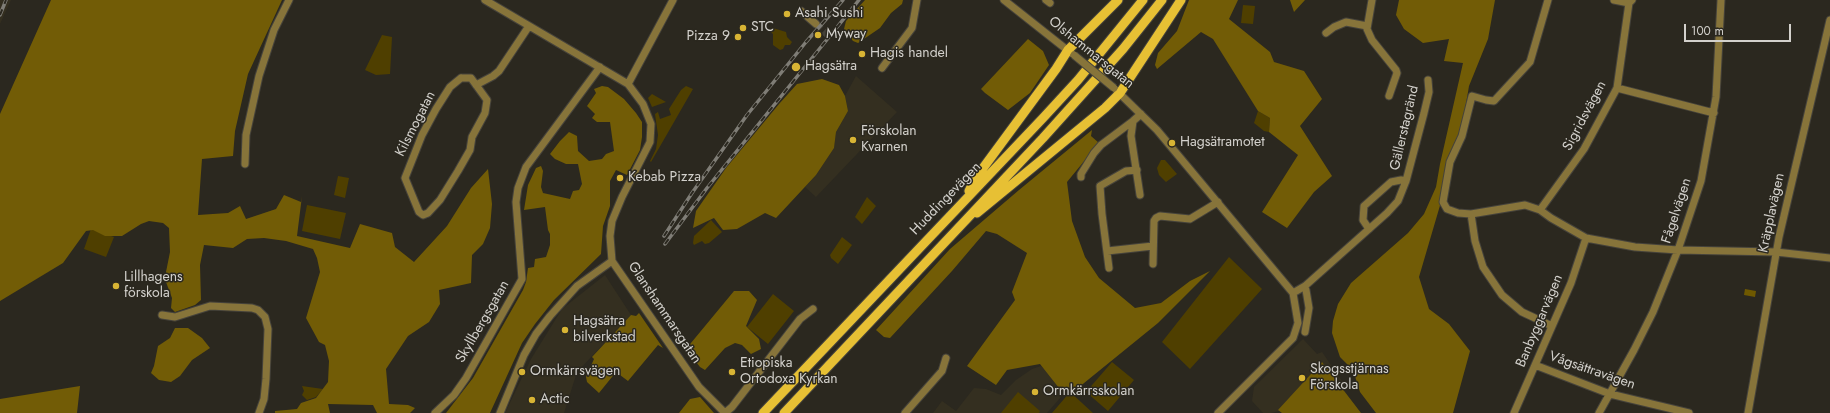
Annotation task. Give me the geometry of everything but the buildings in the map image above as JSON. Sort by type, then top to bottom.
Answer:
[{"type":"main road","points":[[966,198],[975,179],[1056,69],[1118,0]]},
{"type":"main road","name":"Huddingevägen","points":[[763,413],[1078,80],[1143,0]]},
{"type":"main road","name":"Huddingevägen","points":[[784,413],[1048,132],[1123,49],[1162,0]]},
{"type":"main road","points":[[963,223],[981,211],[1106,108],[1181,0]]},
{"type":"street","points":[[245,164],[246,135],[259,76],[274,30],[289,0]]},
{"type":"street","name":"Glanshammarsgatan","points":[[485,0],[628,84],[643,104],[650,124],[650,142],[622,197],[612,221],[610,236],[612,261],[699,387],[725,413]]},
{"type":"street","points":[[628,84],[673,0]]},
{"type":"street","points":[[882,68],[912,28],[917,0]]},
{"type":"street","name":"Olshammarsgatan","points":[[1004,0],[1071,52],[1117,91],[1157,130],[1293,293]]},
{"type":"street","points":[[1326,33],[1334,27],[1346,22],[1367,26],[1372,0]]},
{"type":"street","points":[[1548,0],[1530,62],[1494,101],[1472,96],[1462,136],[1450,162],[1443,202],[1447,209],[1458,213],[1471,214],[1525,205],[1540,210],[1586,238],[1635,247],[1678,250],[1776,252],[1830,258]]},
{"type":"street","points":[[1614,0],[1630,2]]},
{"type":"street","name":"Fågelvägen","points":[[1599,413],[1653,312],[1678,250],[1701,181],[1714,113],[1722,0]]},
{"type":"street","name":"Sigridsvägen","points":[[1540,210],[1584,149],[1617,88],[1630,2]]},
{"type":"street","points":[[801,11],[816,24]]},
{"type":"street","name":"Kräpplavägen","points":[[1748,413],[1776,252],[1830,20]]},
{"type":"street","points":[[476,85],[493,76],[498,71],[529,26]]},
{"type":"street","name":"Gällerstagränd","points":[[1367,26],[1372,40],[1396,70],[1396,76],[1389,96]]},
{"type":"street","name":"Skyllbergsgatan","points":[[435,413],[454,395],[466,378],[522,279],[516,202],[518,188],[526,167],[600,67]]},
{"type":"street","name":"Kilsmogatan","points":[[461,78],[471,78],[476,85],[487,103],[485,113],[472,137],[470,150],[440,200],[428,213],[423,215],[419,212],[405,181],[412,158],[422,136],[450,87],[461,78]]},
{"type":"street","name":"Gällerstagränd","points":[[1293,293],[1304,286],[1369,229],[1398,201],[1406,181],[1428,92],[1428,80]]},
{"type":"street","points":[[1617,88],[1714,113]]},
{"type":"street","points":[[1081,177],[1081,174],[1094,153],[1141,114]]},
{"type":"street","points":[[1133,121],[1131,136],[1140,195]]},
{"type":"street","points":[[1109,268],[1100,186],[1126,171],[1136,170]]},
{"type":"street","name":"Gällerstagränd","points":[[1369,229],[1363,220],[1364,206],[1391,182],[1400,180],[1406,181]]},
{"type":"street","points":[[1153,264],[1154,221],[1156,218],[1160,216],[1190,219],[1218,202]]},
{"type":"street","points":[[1471,214],[1475,241],[1483,266],[1502,295],[1522,312],[1552,326]]},
{"type":"street","name":"Banbyggarvägen","points":[[1514,413],[1571,283],[1586,238]]},
{"type":"street","points":[[1107,251],[1153,246]]},
{"type":"street","points":[[500,413],[524,355],[536,334],[577,286],[612,261]]},
{"type":"street","points":[[1305,332],[1309,308],[1306,290]]},
{"type":"street","points":[[1218,413],[1293,338],[1298,322],[1293,293]]},
{"type":"street","points":[[162,315],[175,317],[210,306],[252,308],[258,310],[265,317],[268,328],[266,379],[264,399],[259,413]]},
{"type":"street","points":[[725,413],[732,407],[800,319],[813,309]]},
{"type":"street","points":[[905,413],[942,370],[946,358]]},
{"type":"street","name":"Vågsättravägen","points":[[1535,365],[1610,394],[1689,413]]},
{"type":"shaded area","points":[[0,0],[11,0],[0,24]]},
{"type":"shaded area","points":[[51,0],[282,0],[248,74],[235,131],[233,156],[202,159],[198,215],[228,213],[240,206],[246,219],[276,209],[284,195],[301,202],[302,196],[297,236],[350,248],[360,224],[392,233],[395,247],[414,262],[447,226],[471,188],[488,169],[492,204],[490,228],[483,244],[472,255],[471,283],[439,290],[440,304],[429,322],[408,336],[386,369],[389,404],[408,405],[415,408],[410,413],[377,413],[373,405],[328,404],[330,413],[275,413],[275,411],[297,409],[301,403],[316,398],[328,382],[329,361],[325,345],[319,342],[306,318],[320,272],[317,258],[313,249],[286,241],[264,238],[247,239],[233,248],[204,245],[200,265],[201,300],[195,305],[175,312],[171,308],[172,298],[166,282],[166,272],[170,252],[169,228],[163,223],[149,221],[141,224],[122,236],[105,236],[93,230],[86,231],[63,263],[0,301],[0,114]]},
{"type":"shaded area","points":[[865,0],[903,0],[902,4],[891,13],[880,28],[858,43],[853,41],[844,29],[846,21]]},
{"type":"shaded area","points":[[1189,0],[1238,0],[1229,19],[1270,52],[1274,62],[1304,71],[1322,99],[1300,126],[1332,176],[1314,192],[1287,228],[1262,212],[1298,155],[1269,132],[1270,118],[1258,111],[1213,39],[1201,32],[1157,69],[1155,65],[1158,53],[1177,31]]},
{"type":"shaded area","points":[[1290,0],[1305,0],[1294,12]]},
{"type":"shaded area","points":[[1399,0],[1495,0],[1488,39],[1469,86],[1461,134],[1419,277],[1429,309],[1449,324],[1470,351],[1453,413],[1376,413],[1360,392],[1353,370],[1340,357],[1332,333],[1333,321],[1338,304],[1351,283],[1408,233],[1424,214],[1436,187],[1463,63],[1444,61],[1449,39],[1423,43],[1404,29],[1396,15]]},
{"type":"shaded area","points":[[1243,5],[1255,6],[1253,24],[1241,23]]},
{"type":"shaded area","points":[[773,28],[786,32],[787,37],[792,42],[790,45],[785,45],[783,49],[780,50],[773,45],[773,34],[770,31]]},
{"type":"shaded area","points":[[382,35],[392,37],[390,74],[376,75],[365,70]]},
{"type":"shaded area","points":[[1028,39],[1043,51],[1049,65],[1030,93],[1008,110],[981,89]]},
{"type":"shaded area","name":"Förskolan Kvarnen","points":[[856,76],[897,112],[816,197],[805,187],[816,175],[834,148],[836,132],[848,111],[845,96]]},
{"type":"shaded area","points":[[822,79],[839,85],[845,96],[848,111],[836,132],[834,148],[816,175],[776,218],[765,213],[737,229],[723,230],[714,218],[693,228],[696,211],[726,168],[779,104],[797,84]]},
{"type":"shaded area","points":[[602,86],[608,87],[624,99],[636,113],[642,122],[642,137],[640,150],[627,175],[616,170],[610,181],[610,206],[603,226],[601,254],[554,300],[535,324],[522,343],[490,413],[446,413],[473,378],[523,290],[528,268],[534,267],[535,259],[546,257],[550,245],[550,234],[548,230],[545,207],[524,210],[528,185],[536,168],[541,166],[543,171],[541,187],[543,193],[570,199],[573,191],[579,190],[582,184],[578,164],[566,164],[555,159],[550,154],[560,141],[569,132],[577,136],[578,151],[589,161],[602,159],[606,154],[614,151],[610,122],[597,122],[592,118],[595,114],[587,106],[596,93],[594,89]]},
{"type":"shaded area","points":[[686,86],[693,89],[651,162],[650,161],[656,149],[658,135],[655,114],[658,112],[660,119],[671,115],[669,109],[681,90]]},
{"type":"shaded area","points":[[652,94],[666,102],[652,107],[648,98]]},
{"type":"shaded area","points":[[1258,111],[1270,118],[1269,132],[1264,131],[1254,123]]},
{"type":"shaded area","points":[[1092,130],[1091,136],[1099,143],[1067,182],[1072,221],[1085,257],[1099,278],[1135,308],[1161,303],[1190,281],[1210,271],[1158,323],[1073,392],[1066,393],[1059,388],[1040,364],[1007,370],[996,385],[967,366],[1015,300],[1012,292],[1027,253],[997,234],[986,231],[952,271],[890,338],[884,337],[876,330],[950,249]]},
{"type":"shaded area","points":[[1161,160],[1165,160],[1177,174],[1166,182],[1159,175],[1157,168]]},
{"type":"shaded area","points":[[338,176],[349,178],[345,198],[334,195]]},
{"type":"shaded area","points":[[867,197],[876,206],[862,224],[855,217]]},
{"type":"shaded area","points":[[307,205],[346,213],[340,239],[302,231]]},
{"type":"shaded area","points":[[711,220],[722,232],[709,243],[705,244],[702,241],[694,245],[694,236]]},
{"type":"shaded area","points":[[91,229],[114,237],[106,257],[84,249]]},
{"type":"shaded area","points":[[842,237],[852,245],[838,264],[831,258],[830,255]]},
{"type":"shaded area","points":[[1229,257],[1262,289],[1190,369],[1162,342]]},
{"type":"shaded area","points":[[605,275],[631,315],[577,372],[564,413],[505,413],[531,359],[562,309]]},
{"type":"shaded area","points":[[1745,289],[1756,291],[1755,297],[1744,295]]},
{"type":"shaded area","points":[[734,291],[749,291],[757,300],[746,326],[759,339],[761,349],[751,354],[742,345],[735,343],[725,348],[705,370],[700,367],[686,349]]},
{"type":"shaded area","points":[[773,294],[794,311],[768,344],[747,327]]},
{"type":"shaded area","points":[[639,313],[663,348],[658,345],[628,381],[616,372],[599,393],[587,382],[586,377],[594,359],[592,357],[631,315],[636,316]]},
{"type":"shaded area","points":[[175,328],[188,328],[202,338],[210,348],[192,360],[180,376],[171,382],[159,380],[151,373],[158,346],[170,338]]},
{"type":"shaded area","name":"Skogsstjärnas Förskola","points":[[1303,339],[1317,354],[1322,352],[1342,381],[1329,391],[1305,405],[1271,413],[1263,413],[1252,401],[1254,387]]},
{"type":"shaded area","points":[[1112,362],[1134,380],[1108,411],[1086,392]]},
{"type":"shaded area","points":[[1322,362],[1361,413],[1282,413],[1278,410]]},
{"type":"shaded area","name":"Ormkärrsskolan","points":[[1041,366],[1068,389],[1047,413],[933,413],[942,401],[956,411],[974,388],[986,389],[1001,395],[1016,380],[1032,369]]},
{"type":"shaded area","points":[[80,386],[77,413],[0,413],[0,399]]},
{"type":"shaded area","points":[[302,386],[323,389],[316,397],[307,400],[302,395],[304,391]]},
{"type":"shaded area","points":[[1018,392],[1040,411],[1039,413],[1001,413]]},
{"type":"shaded area","points":[[1070,392],[1093,413],[1052,413]]},
{"type":"shaded area","points":[[700,397],[714,413],[679,413],[690,399]]},
{"type":"tunnel","points":[[816,24],[831,38]]},
{"type":"railway","points":[[0,15],[6,0]]},
{"type":"railway","points":[[664,236],[692,193],[747,115],[806,42],[843,0]]},
{"type":"railway","points":[[665,244],[707,188],[859,0]]},
{"type":"place","name":"Asahi Sushi","points":[[787,14]]},
{"type":"place","name":"STC","points":[[743,28]]},
{"type":"place","name":"Myway","points":[[818,35]]},
{"type":"place","name":"Pizza 9","points":[[738,37]]},
{"type":"place","name":"Hagis handel","points":[[862,54]]},
{"type":"place","name":"Hagsätra","points":[[796,67]]},
{"type":"place","name":"Förskolan Kvarnen","points":[[853,140]]},
{"type":"place","name":"Hagsätramotet","points":[[1172,143]]},
{"type":"place","name":"Kebab Pizza","points":[[620,178]]},
{"type":"place","name":"Lillhagens förskola","points":[[116,286]]},
{"type":"place","name":"Hagsätra bilverkstad","points":[[565,330]]},
{"type":"place","name":"Ormkärrsvägen","points":[[522,372]]},
{"type":"place","name":"Etiopiska Ortodoxa Kyrkan","points":[[732,372]]},
{"type":"place","name":"Skogsstjärnas Förskola","points":[[1302,378]]},
{"type":"place","name":"Ormkärrsskolan","points":[[1035,392]]},
{"type":"place","name":"Actic","points":[[532,400]]}]
